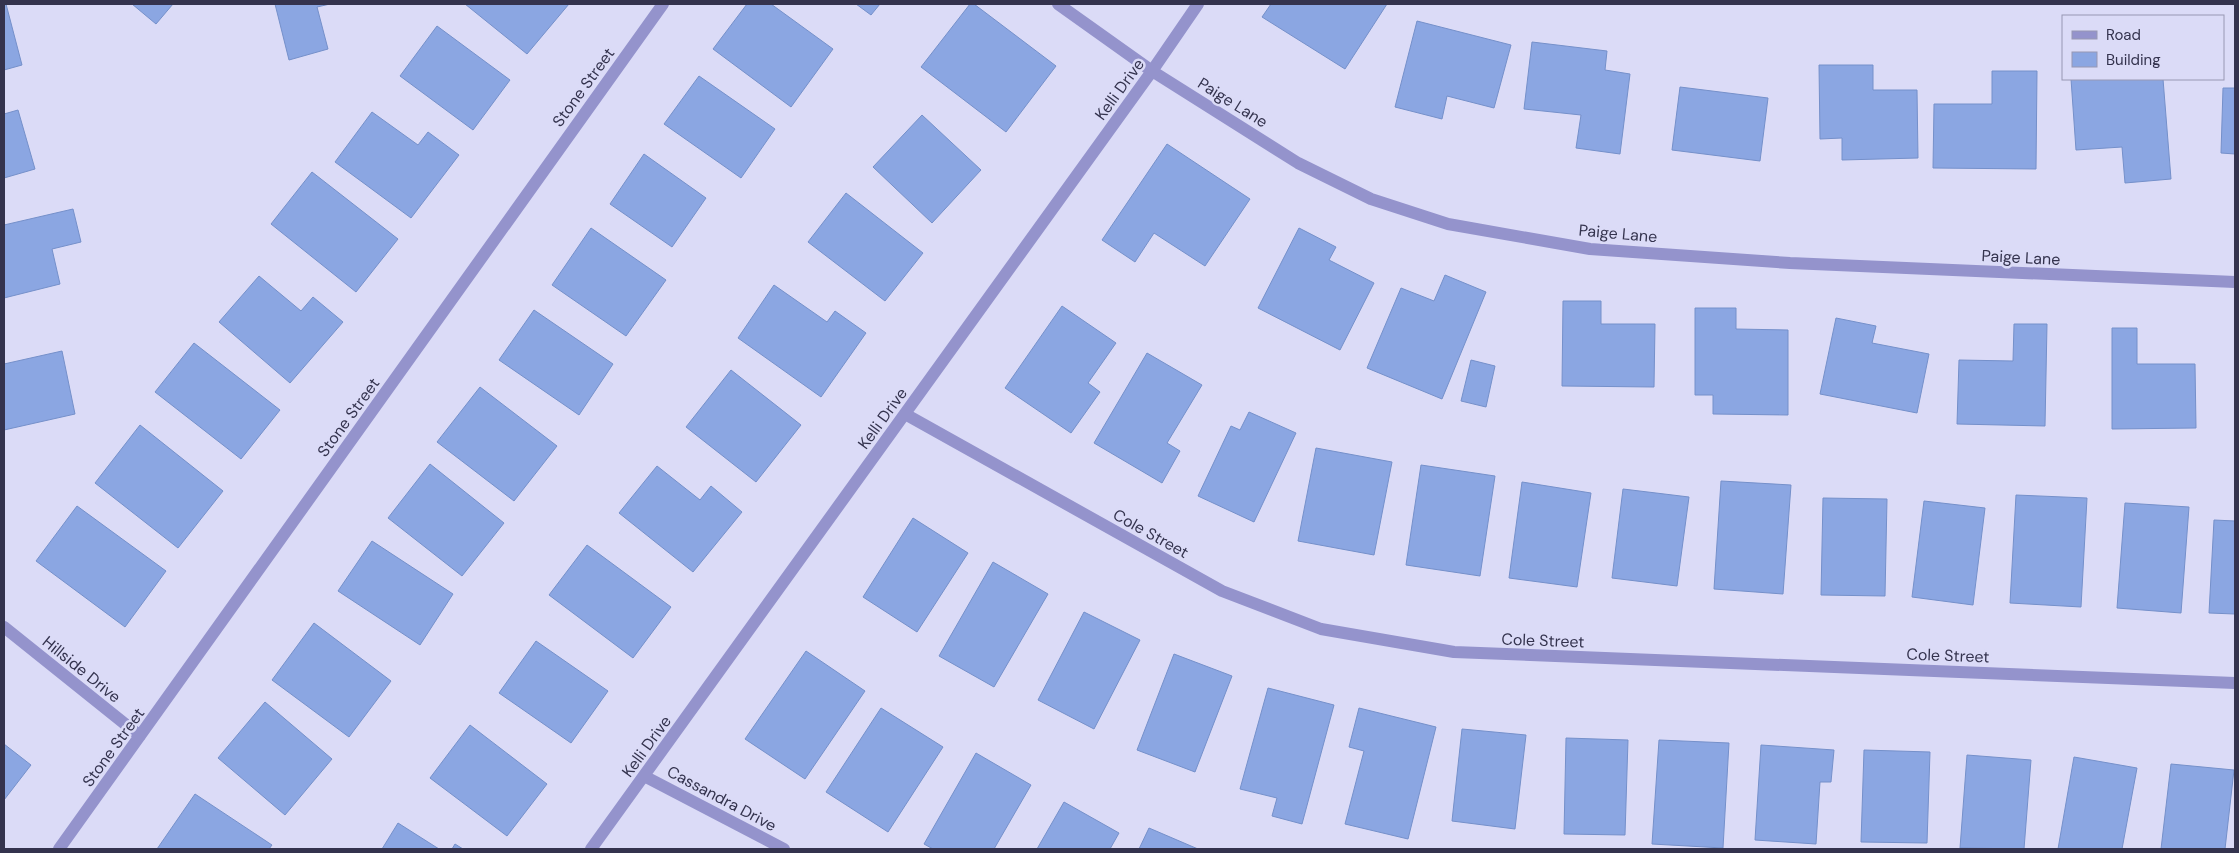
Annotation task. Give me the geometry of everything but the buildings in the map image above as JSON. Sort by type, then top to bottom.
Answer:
[{"type":"street","name":"Stone Street","points":[[59,849],[663,4]]},
{"type":"street","name":"Paige Lane","points":[[1058,4],[1152,71],[1298,162],[1371,199],[1448,224],[1599,249],[1790,262],[2235,282]]},
{"type":"street","name":"Kelli Drive","points":[[591,849],[1152,71],[1198,4]]},
{"type":"street","name":"Cole Street","points":[[905,414],[1222,591],[1321,629],[1454,652],[2235,683]]},
{"type":"street","name":"Hillside Drive","points":[[4,628],[140,736]]},
{"type":"street","name":"Cassandra Drive","points":[[644,776],[784,849]]}]
